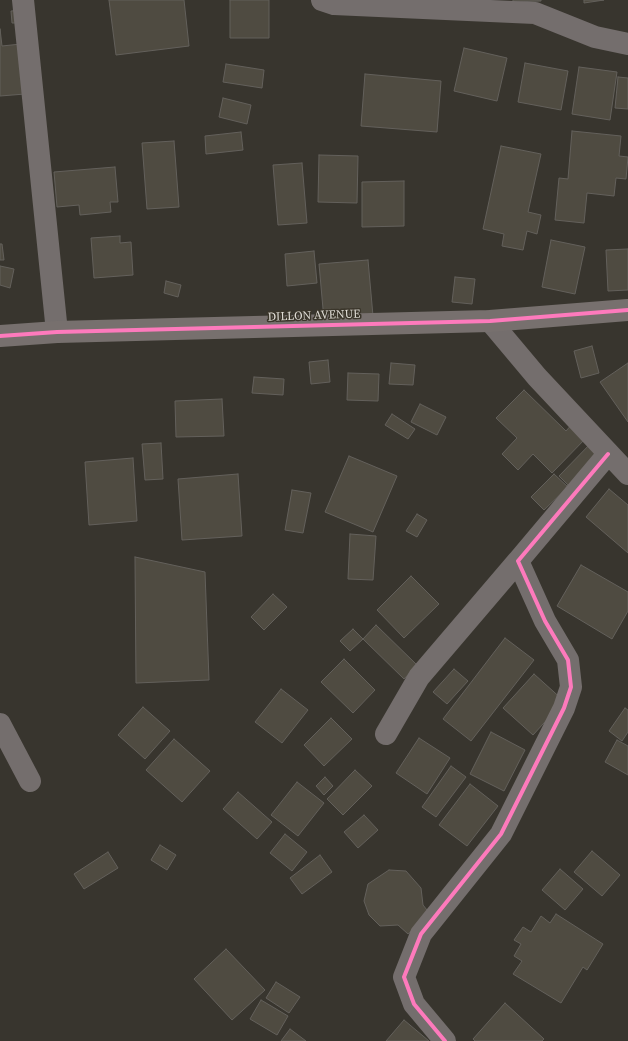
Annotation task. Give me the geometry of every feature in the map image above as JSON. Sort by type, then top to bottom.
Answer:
[{"type":"street","points":[[22,0],[57,332]]},
{"type":"street","points":[[322,0],[334,4],[535,13],[595,37],[628,44]]},
{"type":"street","name":"DILLON AVENUE","points":[[0,336],[57,332],[490,321],[628,310]]},
{"type":"street","points":[[490,321],[537,377],[628,474]]},
{"type":"street","points":[[386,734],[419,677],[608,454]]},
{"type":"street","points":[[445,1041],[414,1004],[404,977],[421,934],[501,834],[564,708],[571,687],[568,660],[545,621],[518,561]]},
{"type":"street","points":[[0,724],[30,781]]},
{"type":"building","points":[[109,0],[184,0],[189,46],[116,55]]},
{"type":"building","points":[[230,0],[269,0],[269,38],[230,38]]},
{"type":"building","points":[[513,0],[541,0],[541,1],[513,2]]},
{"type":"building","points":[[584,0],[604,0],[584,3]]},
{"type":"building","points":[[23,10],[24,23],[12,23],[11,11]]},
{"type":"building","points":[[0,29],[2,46],[21,44],[25,94],[0,96]]},
{"type":"building","points":[[464,48],[507,58],[497,101],[454,91]]},
{"type":"building","points":[[525,63],[568,71],[561,110],[518,102]]},
{"type":"building","points":[[226,64],[264,70],[262,88],[223,82]]},
{"type":"building","points":[[579,67],[617,72],[610,120],[572,114]]},
{"type":"building","points":[[365,74],[441,81],[437,132],[361,126]]},
{"type":"building","points":[[618,77],[628,78],[628,109],[615,108]]},
{"type":"building","points":[[223,98],[251,105],[247,124],[219,117]]},
{"type":"building","points":[[572,131],[621,136],[619,156],[628,157],[626,179],[616,178],[614,196],[587,193],[584,223],[555,220],[559,178],[568,179]]},
{"type":"building","points":[[241,132],[243,150],[206,154],[205,136]]},
{"type":"building","points":[[174,141],[179,207],[147,209],[142,143]]},
{"type":"building","points":[[501,146],[541,154],[528,212],[541,215],[537,234],[527,231],[523,250],[502,246],[504,234],[483,229]]},
{"type":"building","points":[[319,155],[358,156],[357,203],[318,202]]},
{"type":"building","points":[[302,163],[307,223],[278,225],[273,165]]},
{"type":"building","points":[[115,167],[118,202],[110,202],[111,212],[80,215],[79,205],[57,207],[54,172]]},
{"type":"building","points":[[404,181],[404,226],[362,227],[362,182]]},
{"type":"building","points":[[120,236],[120,243],[131,242],[133,275],[94,278],[91,238]]},
{"type":"building","points":[[551,240],[585,247],[575,294],[542,287]]},
{"type":"building","points":[[0,244],[2,244],[4,260],[0,260]]},
{"type":"building","points":[[628,249],[628,290],[608,291],[606,250]]},
{"type":"building","points":[[314,251],[317,283],[287,286],[285,254]]},
{"type":"building","points":[[368,260],[373,316],[324,320],[319,264]]},
{"type":"building","points":[[0,266],[14,269],[10,288],[0,285]]},
{"type":"building","points":[[455,277],[475,279],[472,304],[452,302]]},
{"type":"building","points":[[166,281],[181,285],[178,297],[164,293]]},
{"type":"building","points":[[592,346],[599,373],[581,378],[574,351]]},
{"type":"building","points":[[328,360],[330,382],[311,384],[309,362]]},
{"type":"building","points":[[391,363],[415,365],[413,385],[389,384]]},
{"type":"building","points":[[628,363],[628,422],[600,382]]},
{"type":"building","points":[[348,373],[379,374],[378,401],[347,400]]},
{"type":"building","points":[[254,377],[284,379],[283,395],[252,393]]},
{"type":"building","points":[[524,390],[566,431],[573,423],[587,437],[552,473],[533,454],[518,470],[502,454],[517,438],[496,418]]},
{"type":"building","points":[[222,399],[224,436],[176,437],[175,401]]},
{"type":"building","points":[[420,404],[446,417],[437,435],[411,422]]},
{"type":"building","points":[[392,414],[415,429],[408,439],[385,425]]},
{"type":"building","points":[[593,441],[606,454],[572,489],[559,476]]},
{"type":"building","points":[[161,443],[163,479],[145,480],[142,444]]},
{"type":"building","points":[[349,456],[397,476],[373,532],[325,512]]},
{"type":"building","points":[[133,458],[137,521],[89,525],[85,462]]},
{"type":"building","points":[[238,474],[242,536],[182,540],[178,479]]},
{"type":"building","points":[[554,474],[568,487],[544,510],[531,497]]},
{"type":"building","points":[[609,489],[628,505],[628,553],[586,517]]},
{"type":"building","points":[[292,490],[311,493],[303,533],[285,530]]},
{"type":"building","points":[[417,514],[427,520],[417,537],[406,531]]},
{"type":"building","points":[[350,534],[376,536],[373,580],[348,579]]},
{"type":"building","points":[[135,557],[205,572],[209,680],[136,683]]},
{"type":"building","points":[[581,565],[628,592],[628,611],[612,639],[557,606]]},
{"type":"building","points":[[411,576],[439,604],[404,638],[377,610]]},
{"type":"building","points":[[273,594],[287,607],[264,630],[251,617]]},
{"type":"building","points":[[376,625],[417,665],[404,679],[363,639]]},
{"type":"building","points":[[353,629],[363,639],[350,651],[340,641]]},
{"type":"building","points":[[505,638],[534,660],[471,741],[443,719]]},
{"type":"building","points":[[344,659],[375,690],[353,713],[321,682]]},
{"type":"building","points":[[454,669],[468,681],[447,704],[433,692]]},
{"type":"building","points":[[534,674],[564,701],[533,735],[503,708]]},
{"type":"building","points":[[281,689],[308,710],[282,743],[255,722]]},
{"type":"building","points":[[143,707],[170,731],[145,759],[118,735]]},
{"type":"building","points":[[625,708],[628,710],[628,732],[622,741],[609,731]]},
{"type":"building","points":[[331,718],[352,739],[324,766],[304,745]]},
{"type":"building","points":[[491,732],[525,750],[504,791],[470,774]]},
{"type":"building","points":[[419,738],[450,758],[427,794],[396,773]]},
{"type":"building","points":[[174,739],[210,771],[182,802],[146,770]]},
{"type":"building","points":[[617,740],[628,746],[628,775],[605,762]]},
{"type":"building","points":[[451,766],[466,777],[436,817],[422,807]]},
{"type":"building","points":[[355,770],[372,786],[343,815],[327,799]]},
{"type":"building","points":[[325,777],[333,786],[324,795],[316,786]]},
{"type":"building","points":[[297,782],[324,803],[298,836],[271,815]]},
{"type":"building","points":[[470,784],[498,806],[467,846],[439,825]]},
{"type":"building","points":[[238,792],[272,822],[257,839],[223,809]]},
{"type":"building","points":[[364,815],[378,830],[358,848],[344,832]]},
{"type":"building","points":[[285,834],[307,852],[292,871],[270,853]]},
{"type":"building","points":[[160,845],[176,855],[167,870],[151,860]]},
{"type":"building","points":[[592,851],[620,875],[602,896],[574,872]]},
{"type":"building","points":[[108,852],[118,868],[84,889],[74,874]]},
{"type":"building","points":[[320,855],[332,872],[302,894],[290,878]]},
{"type":"building","points":[[560,869],[583,889],[565,910],[542,890]]},
{"type":"building","points":[[389,870],[406,871],[421,888],[423,905],[431,915],[408,934],[398,925],[380,926],[369,915],[364,901],[368,884]]},
{"type":"building","points":[[556,914],[603,944],[587,970],[583,967],[561,1003],[513,974],[522,961],[514,956],[521,944],[514,940],[523,927],[531,932],[541,916],[550,923]]},
{"type":"building","points":[[226,949],[265,990],[232,1020],[194,979]]},
{"type":"building","points":[[276,982],[300,997],[289,1013],[266,998]]},
{"type":"building","points":[[261,1000],[288,1016],[277,1035],[250,1019]]},
{"type":"building","points":[[505,1003],[544,1039],[542,1041],[475,1041],[473,1039]]},
{"type":"building","points":[[404,1020],[429,1041],[386,1041]]},
{"type":"building","points":[[290,1029],[306,1041],[281,1041]]},
{"type":"cycle path","points":[[0,336],[57,332],[490,321],[628,310]]},
{"type":"cycle path","points":[[445,1041],[414,1004],[404,977],[421,934],[501,834],[564,708],[571,687],[568,660],[545,621],[518,561],[608,454]]}]
